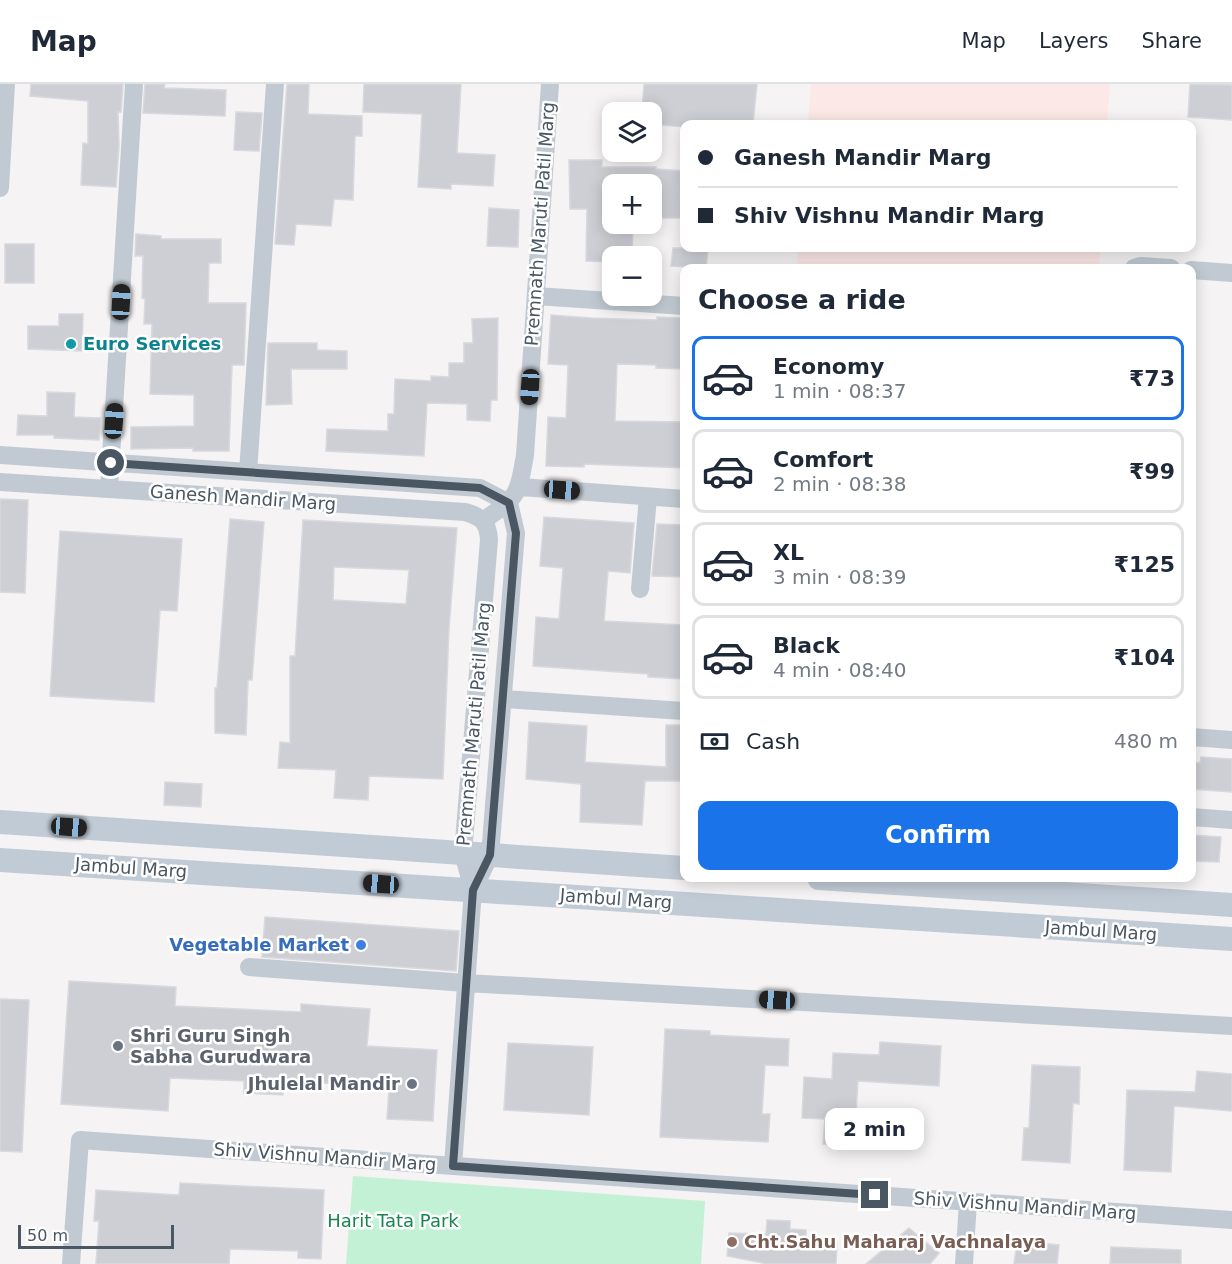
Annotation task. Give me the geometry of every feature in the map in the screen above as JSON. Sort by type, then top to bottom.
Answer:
[{"type":"main road","name":"Jambul Marg","points":[[0,822],[680,868]]},
{"type":"main road","name":"Jambul Marg","points":[[0,860],[1232,939]]},
{"type":"main road","name":"Jambul Marg","points":[[880,882],[1232,905]]},
{"type":"street","points":[[0,188],[6,84]]},
{"type":"street","points":[[109,489],[134,84]]},
{"type":"street","points":[[248,472],[275,84]]},
{"type":"street","name":"Premnath Maruti Patil Marg","points":[[473,890],[463,854],[489,540],[488,528],[484,520],[509,503],[520,487],[525,455],[550,84]]},
{"type":"street","points":[[1196,270],[1232,273]]},
{"type":"street","points":[[536,296],[680,306]]},
{"type":"street","name":"Ganesh Mandir Marg","points":[[0,455],[480,488],[509,503]]},
{"type":"street","points":[[217,496],[219,470]]},
{"type":"street","name":"Ganesh Mandir Marg","points":[[0,482],[465,512],[477,515],[484,520]]},
{"type":"street","points":[[520,487],[680,499]]},
{"type":"street","points":[[640,589],[648,497]]},
{"type":"street","name":"Premnath Maruti Patil Marg","points":[[473,890],[490,855],[516,533],[509,503]]},
{"type":"street","points":[[502,699],[680,711]]},
{"type":"street","points":[[1196,737],[1232,740]]},
{"type":"street","points":[[1196,817],[1232,820],[1232,813]]},
{"type":"street","points":[[453,1166],[473,890]]},
{"type":"street","points":[[249,967],[466,983],[1232,1026]]},
{"type":"street","name":"Shiv Vishnu Mandir Marg","points":[[71,1264],[80,1140],[1232,1220]]},
{"type":"street","points":[[964,1264],[968,1202]]},
{"type":"shaded area","points":[[811,84],[1110,84],[1107,120],[808,120]]},
{"type":"shaded area","points":[[798,252],[1100,252],[1099,264],[797,264]]},
{"type":"green space","name":"Harit Tata Park","points":[[353,1176],[705,1201],[701,1264],[346,1264]]},
{"type":"building","points":[[31,84],[123,84],[121,112],[118,112],[119,146],[116,187],[81,185],[83,143],[88,144],[88,101],[30,96]]},
{"type":"building","points":[[145,84],[165,84],[164,88],[226,90],[225,116],[143,113]]},
{"type":"building","points":[[287,84],[309,84],[308,114],[362,116],[362,136],[355,136],[353,200],[334,199],[331,226],[296,224],[294,245],[275,244]]},
{"type":"building","points":[[364,84],[461,84],[457,153],[495,155],[493,186],[451,184],[451,189],[418,187],[422,114],[363,112]]},
{"type":"building","points":[[644,84],[757,84],[753,120],[680,120],[680,127],[662,125],[662,102],[643,102]]},
{"type":"building","points":[[1190,84],[1232,85],[1232,120],[1188,117]]},
{"type":"building","points":[[236,112],[262,113],[259,151],[234,150]]},
{"type":"building","points":[[569,160],[602,160],[602,167],[656,167],[656,169],[680,171],[680,218],[662,218],[662,174],[602,174],[602,234],[633,234],[632,246],[602,246],[602,262],[586,261],[587,209],[570,209]]},
{"type":"building","points":[[489,208],[519,210],[518,247],[487,246]]},
{"type":"building","points":[[136,234],[161,236],[161,239],[221,239],[221,263],[209,263],[208,303],[246,303],[244,365],[232,365],[229,451],[193,451],[193,448],[131,449],[131,427],[194,426],[194,395],[150,394],[152,324],[144,324],[143,256],[135,256]]},
{"type":"building","points":[[5,244],[34,244],[34,283],[5,283]]},
{"type":"building","points":[[673,248],[680,248],[680,252],[708,252],[706,264],[671,266]]},
{"type":"building","points":[[59,314],[83,314],[82,351],[28,349],[28,326],[59,326]]},
{"type":"building","points":[[551,315],[657,320],[657,317],[680,318],[680,369],[656,368],[656,365],[617,364],[615,421],[680,422],[680,468],[584,464],[584,467],[546,466],[548,417],[566,418],[568,365],[548,364]]},
{"type":"building","points":[[498,318],[497,400],[491,400],[490,421],[467,420],[467,404],[427,403],[424,456],[326,451],[327,429],[388,431],[388,414],[394,414],[395,379],[431,381],[431,376],[449,377],[449,363],[464,363],[464,343],[473,343],[472,319]]},
{"type":"building","points":[[268,343],[317,343],[317,350],[347,351],[347,369],[291,369],[292,404],[266,405]]},
{"type":"building","points":[[47,392],[75,393],[74,417],[100,418],[99,440],[54,438],[54,435],[17,435],[18,415],[47,416]]},
{"type":"building","points":[[0,499],[28,500],[25,593],[0,592]]},
{"type":"building","points":[[544,517],[634,523],[630,573],[608,571],[604,621],[680,625],[680,679],[648,677],[648,674],[533,666],[536,617],[559,619],[563,568],[540,566]]},
{"type":"building","points":[[230,519],[264,522],[252,680],[248,680],[246,735],[215,733],[215,688],[217,688]]},
{"type":"building","points":[[303,520],[457,528],[449,628],[443,779],[369,776],[368,800],[334,798],[336,770],[278,768],[280,742],[290,743],[290,656],[295,656]],"holes":[[[334,567],[409,570],[406,604],[333,600]]]},
{"type":"building","points":[[657,524],[680,525],[680,577],[652,576]]},
{"type":"building","points":[[60,531],[182,539],[177,611],[160,610],[154,702],[50,696]]},
{"type":"building","points":[[529,722],[587,726],[585,762],[666,767],[666,725],[680,725],[680,781],[645,781],[642,825],[580,822],[581,784],[526,779]]},
{"type":"building","points":[[1201,757],[1232,759],[1232,792],[1196,789],[1196,763],[1200,763]]},
{"type":"building","points":[[165,782],[202,784],[201,807],[164,805]]},
{"type":"building","points":[[1196,835],[1221,837],[1219,862],[1196,861]]},
{"type":"building","name":"Vegetable Market","points":[[265,917],[459,931],[456,971],[262,957]]},
{"type":"building","points":[[69,981],[176,987],[175,1006],[301,1012],[301,1004],[370,1009],[367,1046],[437,1050],[433,1121],[387,1119],[389,1088],[283,1080],[283,1095],[244,1093],[244,1081],[170,1078],[168,1111],[61,1104]]},
{"type":"building","points":[[0,999],[29,1000],[22,1152],[0,1151]]},
{"type":"building","points":[[665,1029],[710,1031],[710,1035],[789,1039],[788,1066],[765,1065],[762,1114],[770,1114],[768,1142],[660,1137]]},
{"type":"building","points":[[880,1042],[941,1046],[939,1086],[858,1081],[854,1145],[823,1144],[825,1119],[802,1118],[804,1077],[832,1079],[833,1053],[879,1055]]},
{"type":"building","points":[[508,1043],[593,1047],[589,1115],[504,1110]]},
{"type":"building","points":[[1032,1065],[1080,1067],[1079,1104],[1073,1103],[1070,1163],[1022,1160],[1024,1128],[1029,1128]]},
{"type":"building","points":[[1197,1071],[1232,1074],[1232,1111],[1174,1106],[1171,1172],[1124,1170],[1127,1090],[1195,1092]]},
{"type":"building","points":[[180,1183],[324,1190],[321,1259],[298,1258],[298,1251],[230,1249],[229,1264],[96,1264],[99,1221],[94,1221],[96,1190],[179,1195]]},
{"type":"building","points":[[767,1220],[790,1221],[790,1229],[806,1230],[806,1238],[822,1239],[822,1243],[837,1243],[836,1264],[768,1264],[727,1256],[729,1233],[766,1234]]},
{"type":"building","points":[[909,1228],[939,1253],[930,1264],[866,1264]]},
{"type":"building","points":[[1017,1241],[1059,1245],[1057,1264],[1014,1264]]},
{"type":"building","points":[[1111,1247],[1181,1250],[1181,1264],[1110,1264]]},
{"type":"place","name":"Euro Services","points":[[71,344]]},
{"type":"place","name":"Vegetable Market","points":[[361,945]]},
{"type":"place","name":"Shri Guru Singh Sabha Gurudwara","points":[[118,1046]]},
{"type":"place","name":"Jhulelal Mandir","points":[[412,1084]]},
{"type":"place","name":"Cht.Sahu Maharaj Vachnalaya","points":[[732,1242]]},
{"type":"route","points":[[111,463],[480,488],[509,503],[516,533],[490,855],[473,890],[453,1166],[875,1195]]}]
